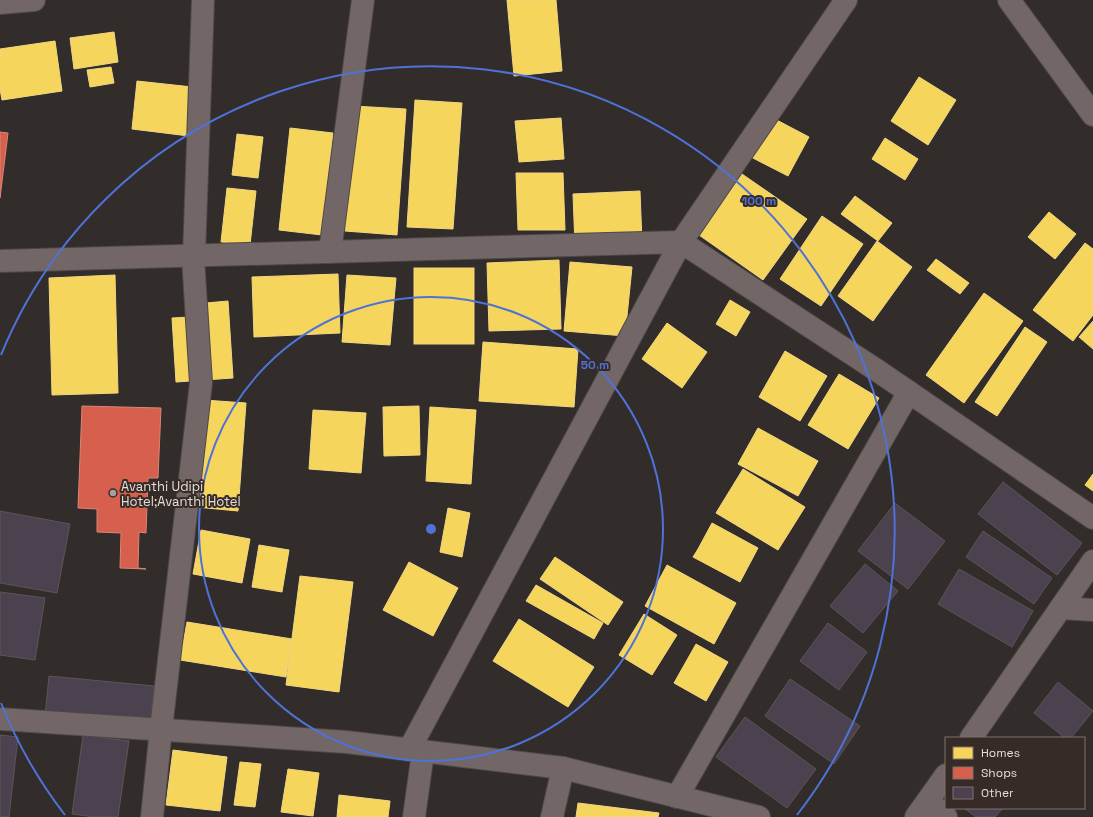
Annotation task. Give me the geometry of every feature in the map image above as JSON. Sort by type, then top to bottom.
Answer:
[{"type":"street","points":[[0,3],[34,0]]},
{"type":"street","points":[[152,817],[201,384],[192,258],[194,256],[203,0]]},
{"type":"street","points":[[330,252],[363,0]]},
{"type":"street","points":[[414,817],[416,751],[681,242],[846,0]]},
{"type":"street","points":[[1009,0],[1093,115]]},
{"type":"street","points":[[0,261],[681,242],[909,392],[1093,518]]},
{"type":"street","points":[[677,797],[909,392]]},
{"type":"street","points":[[972,737],[1093,561]]},
{"type":"street","points":[[1061,608],[1093,610]]},
{"type":"street","points":[[0,719],[346,742],[562,768],[759,817]]},
{"type":"street","points":[[552,817],[562,768]]},
{"type":"street","points":[[945,776],[922,809],[946,817]]},
{"type":"building: Homes","points":[[507,0],[556,0],[562,71],[514,76]]},
{"type":"building: Homes","points":[[114,32],[118,62],[74,69],[70,38]]},
{"type":"building: Homes","points":[[55,41],[62,91],[2,100],[0,89],[0,49]]},
{"type":"building: Homes","points":[[111,67],[114,83],[90,87],[87,70]]},
{"type":"building: Homes","points":[[919,77],[956,100],[928,145],[891,121]]},
{"type":"building: Homes","points":[[137,81],[211,89],[205,138],[132,129]]},
{"type":"building: Homes","points":[[415,100],[462,103],[453,229],[407,227]]},
{"type":"building: Homes","points":[[353,106],[406,109],[397,235],[345,231]]},
{"type":"building: Homes","points":[[771,117],[809,137],[788,176],[749,156]]},
{"type":"building: Homes","points":[[561,118],[564,159],[519,162],[515,121]]},
{"type":"building: Homes","points":[[290,128],[333,133],[322,235],[279,230]]},
{"type":"building: Homes","points":[[237,134],[263,137],[258,178],[232,175]]},
{"type":"building: Homes","points":[[885,138],[918,159],[905,180],[872,159]]},
{"type":"building: Homes","points":[[516,173],[563,173],[565,230],[518,230]]},
{"type":"building: Homes","points":[[742,174],[807,219],[763,280],[699,235]]},
{"type":"building: Homes","points":[[227,188],[256,191],[250,245],[221,242]]},
{"type":"building: Homes","points":[[640,191],[642,242],[575,246],[573,194]]},
{"type":"building: Homes","points":[[855,196],[892,223],[878,241],[841,214]]},
{"type":"building: Homes","points":[[1049,212],[1076,234],[1055,259],[1028,237]]},
{"type":"building: Homes","points":[[822,216],[863,244],[821,306],[780,279]]},
{"type":"building: Homes","points":[[877,241],[912,267],[873,321],[838,296]]},
{"type":"building: Homes","points":[[1085,243],[1093,249],[1093,315],[1073,341],[1033,310]]},
{"type":"building: Homes","points":[[936,259],[969,283],[960,294],[927,270]]},
{"type":"building: Homes","points":[[559,260],[561,329],[489,331],[487,263]]},
{"type":"building: Homes","points":[[570,262],[632,267],[625,336],[564,331]]},
{"type":"building: Homes","points":[[414,268],[474,268],[474,344],[414,344]]},
{"type":"building: Homes","points":[[338,274],[340,333],[254,337],[252,277]]},
{"type":"building: Homes","points":[[115,275],[118,393],[52,395],[49,278]]},
{"type":"building: Homes","points":[[347,275],[396,278],[390,345],[342,342]]},
{"type":"building: Homes","points":[[984,293],[1023,321],[964,403],[926,375]]},
{"type":"building: Homes","points":[[730,300],[750,312],[736,336],[716,324]]},
{"type":"building: Homes","points":[[228,301],[233,378],[176,382],[172,318],[207,316],[206,303]]},
{"type":"building: Homes","points":[[1093,321],[1093,349],[1079,337]]},
{"type":"building: Homes","points":[[667,323],[707,352],[682,388],[642,359]]},
{"type":"building: Homes","points":[[1025,327],[1047,342],[997,416],[975,402]]},
{"type":"building: Homes","points":[[483,342],[578,349],[574,407],[479,401]]},
{"type":"building: Homes","points":[[785,351],[827,376],[800,421],[759,397]]},
{"type":"building: Homes","points":[[839,374],[879,398],[848,449],[808,425]]},
{"type":"building: Homes","points":[[204,400],[246,403],[238,511],[196,507]]},
{"type":"building: Homes","points":[[419,406],[420,455],[384,456],[383,407]]},
{"type":"building: Homes","points":[[430,407],[476,410],[471,484],[426,481]]},
{"type":"building: Homes","points":[[313,410],[366,413],[361,473],[309,469]]},
{"type":"building: Homes","points":[[758,428],[818,461],[798,496],[738,464]]},
{"type":"building: Homes","points":[[743,469],[805,507],[778,550],[716,513]]},
{"type":"building: Homes","points":[[1093,474],[1093,491],[1085,485]]},
{"type":"building: Homes","points":[[448,508],[470,513],[462,557],[440,552]]},
{"type":"building: Homes","points":[[712,523],[758,548],[740,582],[693,557]]},
{"type":"building: Homes","points":[[201,530],[250,539],[242,583],[193,574]]},
{"type":"building: Homes","points":[[259,545],[289,550],[282,592],[252,587]]},
{"type":"building: Homes","points":[[555,557],[623,602],[608,625],[540,579]]},
{"type":"building: Homes","points":[[409,562],[458,588],[433,636],[383,610]]},
{"type":"building: Homes","points":[[667,565],[736,603],[714,644],[645,606]]},
{"type":"building: Homes","points":[[300,576],[353,582],[339,692],[286,685]]},
{"type":"building: Homes","points":[[536,585],[603,623],[594,639],[526,601]]},
{"type":"building: Homes","points":[[644,614],[677,635],[652,675],[619,655]]},
{"type":"building: Homes","points":[[519,619],[594,667],[568,707],[493,661]]},
{"type":"building: Homes","points":[[187,622],[292,639],[286,677],[180,660]]},
{"type":"building: Homes","points":[[696,644],[728,662],[706,701],[674,683]]},
{"type":"building: Homes","points":[[173,750],[227,757],[220,811],[166,805]]},
{"type":"building: Homes","points":[[240,762],[261,764],[255,807],[234,805]]},
{"type":"building: Homes","points":[[288,769],[319,773],[313,816],[281,812]]},
{"type":"building: Homes","points":[[339,795],[390,801],[388,817],[337,817]]},
{"type":"building: Homes","points":[[578,803],[659,813],[658,817],[576,817]]},
{"type":"building: Shops","points":[[0,132],[8,133],[0,198]]},
{"type":"building: Shops","name":"Avanthi Udipi Hotel;Avanthi Hotel","points":[[82,406],[161,408],[158,478],[148,478],[146,533],[139,532],[138,568],[146,569],[120,568],[121,533],[97,532],[97,509],[78,508]]},
{"type":"building: Other","points":[[1003,482],[1082,543],[1057,575],[978,514]]},
{"type":"building: Other","points":[[895,503],[945,541],[908,589],[858,551]]},
{"type":"building: Other","points":[[0,511],[70,524],[57,593],[0,583]]},
{"type":"building: Other","points":[[983,531],[1052,578],[1034,604],[966,557]]},
{"type":"building: Other","points":[[865,564],[898,591],[863,633],[830,606]]},
{"type":"building: Other","points":[[959,569],[1033,611],[1012,647],[938,604]]},
{"type":"building: Other","points":[[0,592],[45,598],[35,660],[0,655]]},
{"type":"building: Other","points":[[828,623],[867,652],[839,690],[800,661]]},
{"type":"building: Other","points":[[49,676],[154,686],[150,727],[45,716]]},
{"type":"building: Other","points":[[790,679],[860,726],[834,764],[765,716]]},
{"type":"building: Other","points":[[1058,682],[1093,711],[1072,737],[1064,737],[1034,713]]},
{"type":"building: Other","points":[[745,717],[816,769],[787,808],[716,757]]},
{"type":"building: Other","points":[[0,735],[18,737],[9,817],[0,817]]},
{"type":"building: Other","points":[[83,735],[129,741],[118,817],[95,817],[72,814]]},
{"type":"building: Other","points":[[965,809],[1002,809],[995,817],[976,817]]},
{"type":"place","name":"Avanthi Udipi Hotel;Avanthi Hotel","points":[[113,493]]}]
